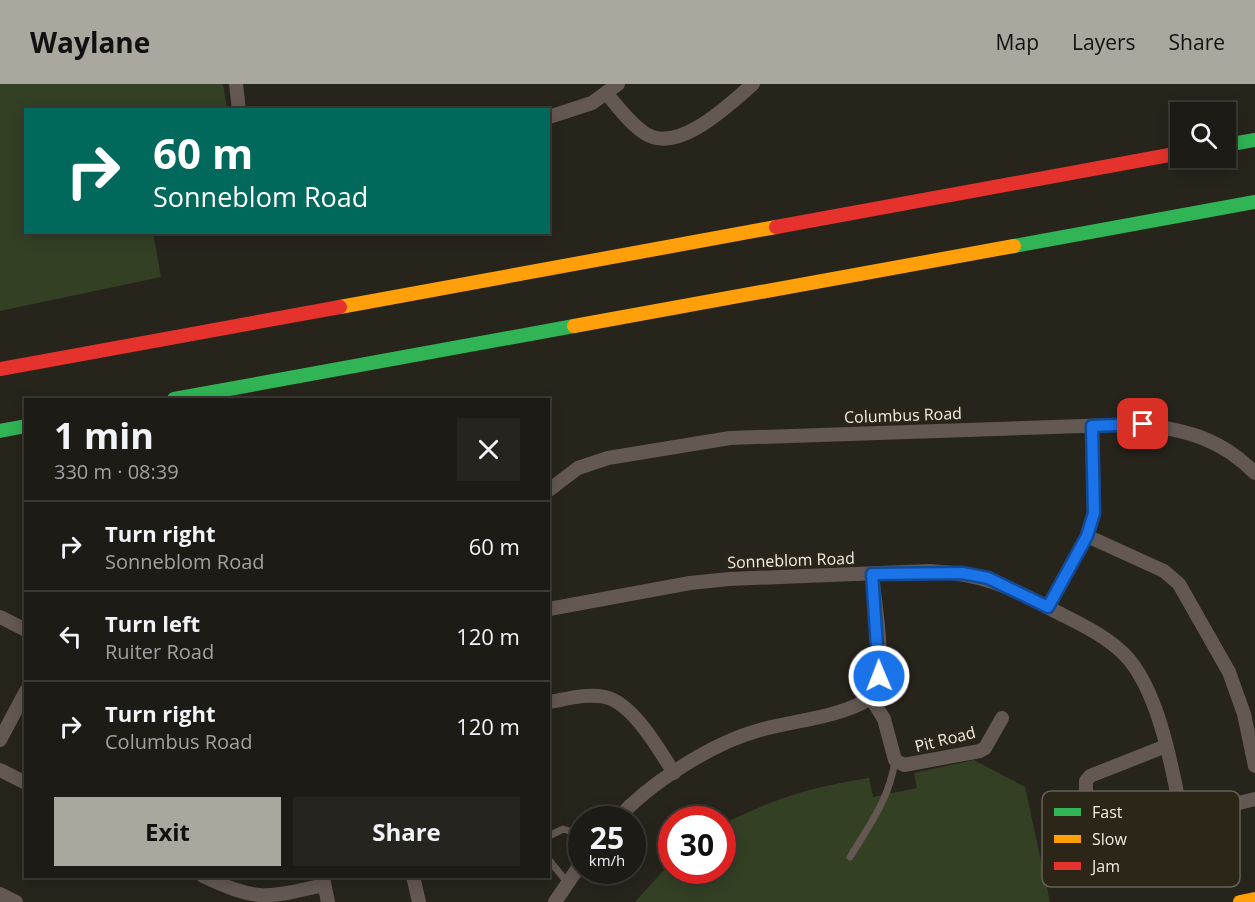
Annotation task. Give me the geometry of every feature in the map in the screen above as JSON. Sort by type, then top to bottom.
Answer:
[{"type":"main road","points":[[1236,143],[1255,140]]},
{"type":"main road","points":[[0,369],[1170,155]]},
{"type":"main road","points":[[179,398],[1255,202]]},
{"type":"main road","points":[[0,431],[24,426]]},
{"type":"main road","points":[[1240,902],[1255,899]]},
{"type":"street","points":[[236,84],[240,108]]},
{"type":"street","points":[[550,117],[585,106],[618,84]]},
{"type":"street","points":[[606,94],[640,130],[653,137],[660,137],[701,127],[753,84]]},
{"type":"street","name":"Columbus Road","points":[[550,489],[578,468],[608,458],[730,438],[1143,424],[1186,431],[1204,437],[1226,450],[1255,473]]},
{"type":"street","points":[[1048,607],[1087,536],[1094,513],[1092,426]]},
{"type":"street","points":[[1087,536],[1164,571],[1179,584],[1229,672],[1244,714],[1255,766]]},
{"type":"street","name":"Sonneblom Road","points":[[550,609],[690,583],[872,574],[962,573],[988,578],[1048,607],[1110,642],[1126,656],[1149,694],[1166,746],[1176,791]]},
{"type":"street","points":[[633,806],[674,773],[711,750],[758,731],[835,713],[871,698],[879,676],[872,574]]},
{"type":"street","points":[[0,617],[24,629]]},
{"type":"street","points":[[0,740],[24,695]]},
{"type":"street","points":[[550,702],[594,696],[608,697],[620,703],[641,725],[674,773]]},
{"type":"street","name":"Pit Road","points":[[871,698],[884,719],[895,760],[904,765],[980,751],[985,748],[1002,718]]},
{"type":"street","points":[[1086,791],[1086,781],[1090,776],[1166,746]]},
{"type":"street","points":[[0,770],[24,782]]},
{"type":"street","points":[[1240,803],[1255,799]]},
{"type":"street","points":[[207,878],[232,891],[252,897],[275,896],[323,881],[328,902]]},
{"type":"street","points":[[413,878],[419,902]]},
{"type":"street","points":[[555,902],[567,882]]},
{"type":"street","points":[[0,894],[16,902]]},
{"type":"lane","points":[[850,857],[884,801],[892,783],[895,760]]},
{"type":"lane","points":[[550,836],[563,829],[568,830]]},
{"type":"lane","points":[[550,861],[567,882]]},
{"type":"green space","points":[[0,84],[223,84],[227,108],[24,108],[24,234],[153,234],[161,277],[0,311]]},
{"type":"green space","points":[[974,760],[1025,787],[1042,865],[1042,887],[1047,887],[1050,902],[635,902],[658,877],[658,884],[736,884],[736,818],[760,807],[829,785],[869,778],[873,797],[917,788],[914,773]]},
{"type":"traffic: fast","points":[[1236,143],[1255,140]]},
{"type":"traffic: fast","points":[[1014,246],[1255,202]]},
{"type":"traffic: fast","points":[[179,398],[574,326]]},
{"type":"traffic: fast","points":[[0,431],[24,426]]},
{"type":"traffic: slow","points":[[340,307],[776,227]]},
{"type":"traffic: slow","points":[[574,326],[1014,246]]},
{"type":"traffic: slow","points":[[1240,902],[1255,899]]},
{"type":"traffic: jam","points":[[776,227],[1170,155]]},
{"type":"traffic: jam","points":[[0,369],[340,307]]},
{"type":"route","points":[[879,676],[872,574],[930,571],[962,573],[988,578],[1048,607],[1087,536],[1094,513],[1092,426],[1143,424]]}]
